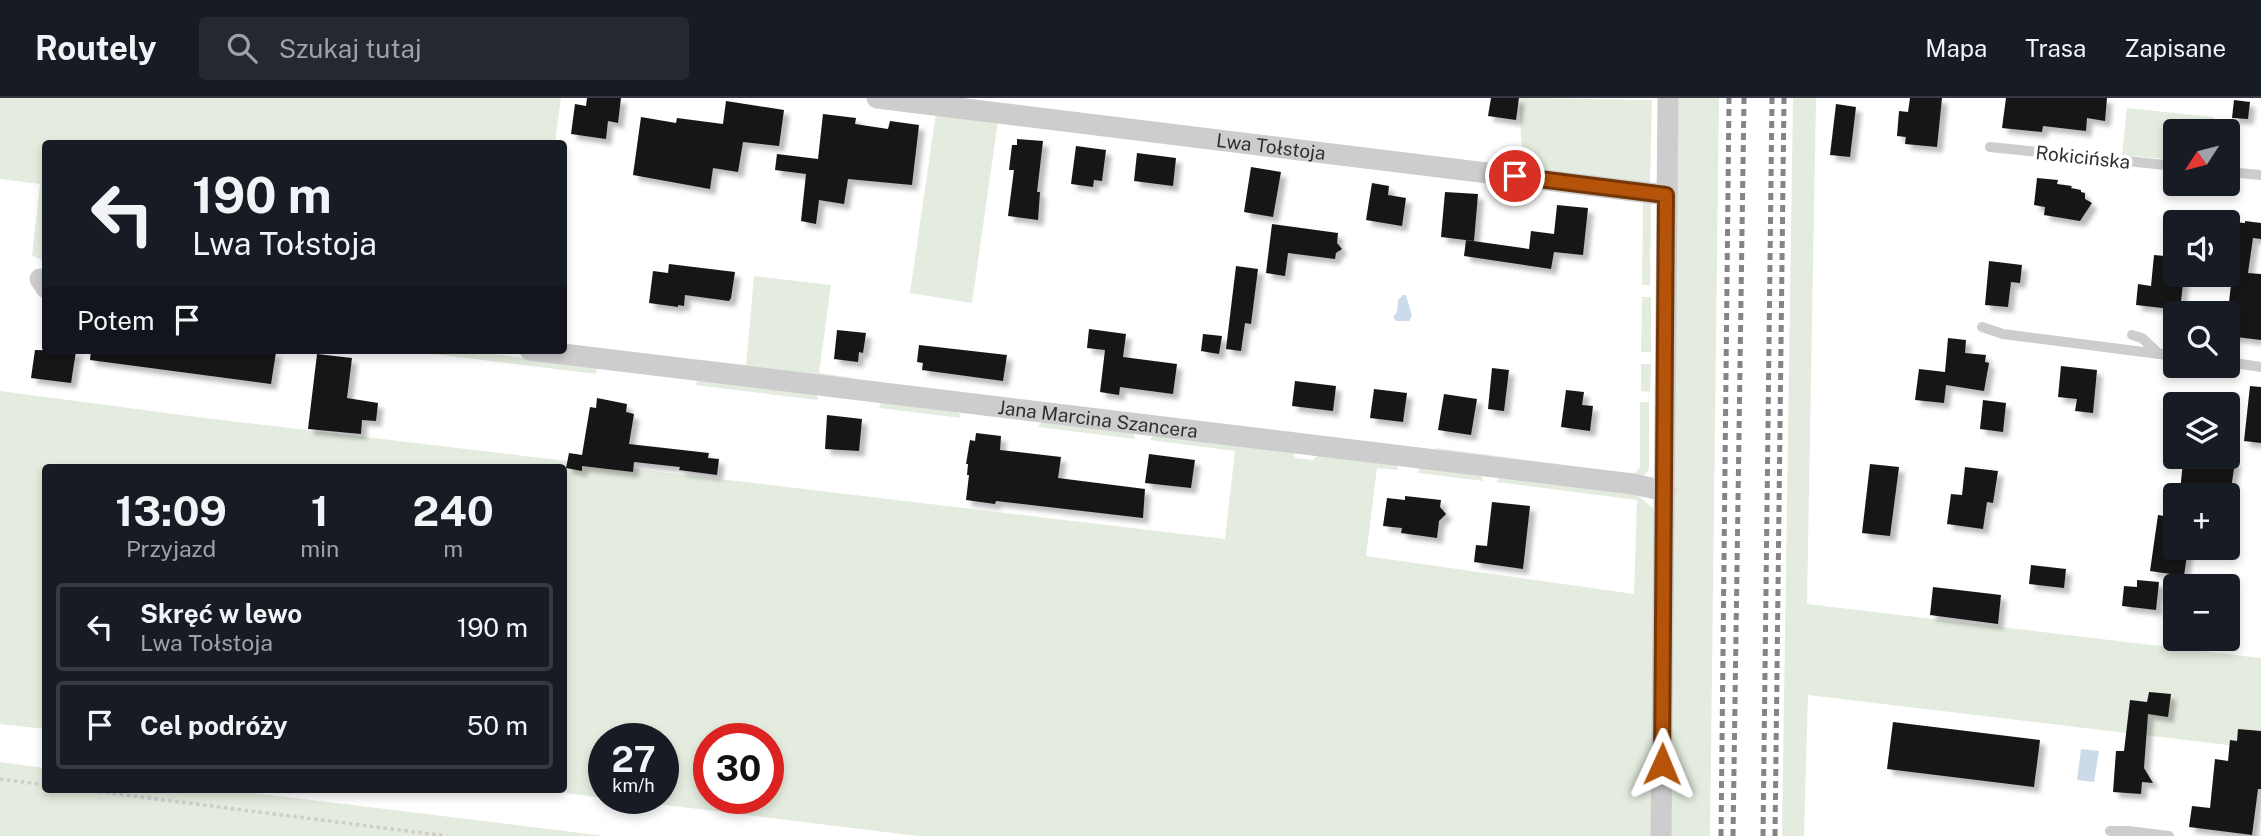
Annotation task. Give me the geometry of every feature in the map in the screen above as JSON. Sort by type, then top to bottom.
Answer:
[{"type":"street","name":"Lwa Tołstoja","points":[[877,98],[1666,195]]},
{"type":"street","points":[[1661,836],[1668,98]]},
{"type":"street","name":"Jana Marcina Szancera","points":[[563,354],[1429,459],[1665,491]]},
{"type":"lane","name":"Rokicińska","points":[[1990,147],[2163,165]]},
{"type":"lane","points":[[2240,173],[2261,175]]},
{"type":"lane","points":[[1982,327],[2003,334],[2163,354]]},
{"type":"lane","points":[[2132,335],[2142,338],[2159,354]]},
{"type":"lane","points":[[2240,364],[2261,367]]},
{"type":"lane","points":[[2110,831],[2169,836]]},
{"type":"path","points":[[0,779],[42,784]]},
{"type":"path","points":[[109,793],[447,836]]},
{"type":"shaded area","points":[[0,98],[561,98],[555,140],[42,140],[42,260],[32,256],[40,184],[0,179]]},
{"type":"shaded area","points":[[1519,98],[1652,100],[1650,184],[1523,171]]},
{"type":"shaded area","points":[[1675,98],[1719,98],[1710,836],[1667,836]]},
{"type":"shaded area","points":[[1793,98],[1816,98],[1807,604],[2163,646],[2163,651],[2202,651],[2261,658],[2261,749],[1808,695],[1804,836],[1782,836]]},
{"type":"shaded area","points":[[2127,108],[2214,117],[2163,119],[2163,159],[2122,155]]},
{"type":"shaded area","points":[[936,113],[998,121],[972,303],[910,293]]},
{"type":"shaded area","points":[[1643,199],[1651,202],[1650,285],[1642,285]]},
{"type":"shaded area","points":[[754,276],[831,285],[819,373],[854,378],[851,383],[705,365],[703,360],[746,365]]},
{"type":"shaded area","points":[[1642,297],[1651,297],[1651,352],[1641,352]]},
{"type":"shaded area","points":[[434,354],[492,354],[597,367],[596,374]]},
{"type":"shaded area","points":[[1641,364],[1651,364],[1650,392],[1641,391]]},
{"type":"shaded area","points":[[699,379],[816,393],[818,400],[695,385]]},
{"type":"shaded area","points":[[0,391],[197,417],[1225,539],[1235,451],[1150,440],[1154,433],[1293,450],[1295,458],[1313,460],[1318,454],[1397,464],[1398,470],[1377,468],[1366,556],[1634,594],[1637,500],[1496,482],[1502,476],[1635,493],[1655,510],[1655,836],[918,836],[739,814],[784,814],[784,723],[693,723],[693,808],[679,807],[679,723],[588,723],[588,796],[566,793],[567,464],[42,464],[42,729],[0,724]]},
{"type":"shaded area","points":[[882,401],[958,411],[961,418],[879,408]]},
{"type":"shaded area","points":[[1640,402],[1649,402],[1649,469],[1643,477],[1437,454],[1436,448],[1634,474],[1640,467]]},
{"type":"shaded area","points":[[1043,420],[1133,431],[1135,439],[1038,427]]},
{"type":"shaded area","points":[[1420,466],[1481,473],[1483,481],[1418,473]]},
{"type":"shaded area","points":[[0,762],[42,768],[42,793],[255,793],[605,836],[0,836]]},
{"type":"water","points":[[1406,295],[1412,316],[1409,321],[1396,321],[1393,317],[1397,312],[1398,300]]},
{"type":"water","points":[[2081,749],[2099,751],[2094,782],[2077,780]]},
{"type":"building","points":[[587,98],[621,98],[618,123],[608,121],[606,139],[571,134],[575,104],[586,106]]},
{"type":"building","points":[[1491,98],[1519,98],[1516,120],[1488,116]]},
{"type":"building","points":[[1910,98],[1942,98],[1937,147],[1905,144],[1906,137],[1897,136],[1899,111],[1908,112]]},
{"type":"building","points":[[2006,98],[2107,98],[2105,121],[2087,118],[2086,131],[2043,126],[2042,132],[2002,128]]},
{"type":"building","points":[[2234,100],[2250,102],[2248,119],[2232,118]]},
{"type":"building","points":[[726,101],[784,110],[779,146],[743,142],[738,172],[713,168],[710,189],[633,175],[641,117],[676,123],[677,118],[723,124]]},
{"type":"building","points":[[1836,104],[1856,107],[1850,157],[1830,155]]},
{"type":"building","points":[[823,114],[856,118],[855,124],[888,129],[890,121],[919,125],[912,185],[848,179],[844,204],[819,200],[816,224],[801,221],[806,174],[775,170],[777,154],[818,159]]},
{"type":"building","points":[[1017,139],[1043,141],[1037,192],[1040,192],[1038,220],[1008,216],[1014,170],[1009,170],[1012,145],[1017,145]]},
{"type":"building","points":[[1076,146],[1106,150],[1102,181],[1094,180],[1093,187],[1071,184]]},
{"type":"building","points":[[1137,153],[1176,158],[1173,186],[1134,181]]},
{"type":"building","points":[[1251,167],[1281,172],[1273,217],[1244,212]]},
{"type":"building","points":[[2037,178],[2058,180],[2057,184],[2072,186],[2071,188],[2085,193],[2085,199],[2092,203],[2080,221],[2044,215],[2045,207],[2034,205]]},
{"type":"building","points":[[1372,183],[1389,186],[1388,195],[1406,198],[1402,226],[1366,220]]},
{"type":"building","points":[[1445,192],[1478,194],[1474,241],[1441,237]]},
{"type":"building","points":[[1557,205],[1588,208],[1583,255],[1554,252],[1551,269],[1464,256],[1466,240],[1529,249],[1531,231],[1554,234]]},
{"type":"building","points":[[2240,223],[2261,223],[2261,239],[2253,238],[2248,273],[2261,274],[2261,340],[2240,337],[2240,301],[2229,301],[2231,287],[2240,287]]},
{"type":"building","points":[[1272,224],[1338,233],[1337,243],[1342,249],[1336,253],[1335,259],[1288,253],[1285,276],[1266,273]]},
{"type":"building","points":[[2154,255],[2163,256],[2163,287],[2183,287],[2181,301],[2163,301],[2163,308],[2136,305],[2138,284],[2151,286]]},
{"type":"building","points":[[1989,261],[2022,265],[2020,283],[2011,282],[2008,307],[1985,305]]},
{"type":"building","points":[[669,264],[735,272],[731,298],[729,301],[685,295],[684,306],[649,303],[653,271],[668,273]]},
{"type":"building","points":[[1236,266],[1258,269],[1251,324],[1245,323],[1241,351],[1226,349]]},
{"type":"building","points":[[1089,329],[1126,334],[1123,357],[1177,364],[1173,394],[1120,387],[1119,395],[1100,392],[1105,350],[1087,348]]},
{"type":"building","points":[[837,330],[866,333],[863,353],[859,352],[858,362],[834,359]]},
{"type":"building","points":[[1203,334],[1222,336],[1219,354],[1201,351]]},
{"type":"building","points":[[1948,338],[1966,340],[1965,353],[1986,355],[1985,362],[1989,363],[1984,391],[1946,385],[1944,403],[1915,400],[1919,369],[1945,372]]},
{"type":"building","points":[[919,345],[1007,355],[1003,381],[922,370],[923,363],[917,362]]},
{"type":"building","points":[[35,350],[42,350],[42,354],[76,354],[71,383],[31,378]]},
{"type":"building","points":[[91,354],[276,354],[271,384],[90,360]]},
{"type":"building","points":[[317,354],[352,358],[347,398],[378,403],[376,421],[362,420],[361,434],[308,429]]},
{"type":"building","points":[[2061,366],[2097,370],[2093,413],[2075,411],[2077,399],[2058,397]]},
{"type":"building","points":[[1492,368],[1509,370],[1504,411],[1488,409]]},
{"type":"building","points":[[1295,381],[1336,386],[1333,411],[1292,406]]},
{"type":"building","points":[[2250,386],[2261,387],[2261,443],[2244,441]]},
{"type":"building","points":[[1374,389],[1407,393],[1403,422],[1370,418]]},
{"type":"building","points":[[1566,390],[1584,392],[1582,405],[1593,406],[1590,431],[1561,427]]},
{"type":"building","points":[[1444,394],[1477,399],[1471,435],[1438,430]]},
{"type":"building","points":[[597,398],[627,404],[626,412],[634,414],[629,444],[709,453],[708,458],[719,459],[717,475],[679,470],[680,467],[634,462],[633,472],[582,466],[582,471],[567,468],[569,453],[582,455],[590,407],[596,408]]},
{"type":"building","points":[[1983,400],[2006,403],[2003,432],[1980,429]]},
{"type":"building","points":[[827,415],[862,419],[859,451],[825,449]]},
{"type":"building","points":[[976,433],[1001,436],[1000,450],[1061,457],[1058,478],[1145,489],[1143,518],[966,500],[969,475],[966,464],[970,440],[975,441]]},
{"type":"building","points":[[1149,454],[1195,460],[1191,488],[1145,483]]},
{"type":"building","points":[[1870,464],[1899,467],[1890,536],[1862,533]]},
{"type":"building","points":[[1965,467],[1998,471],[1993,503],[1987,502],[1983,529],[1947,524],[1951,494],[1962,495]]},
{"type":"building","points":[[2182,469],[2234,469],[2232,483],[2181,483]]},
{"type":"building","points":[[1405,496],[1441,500],[1440,507],[1446,514],[1439,521],[1437,538],[1401,533],[1402,528],[1383,526],[1387,498],[1405,500]]},
{"type":"building","points":[[1492,502],[1530,506],[1523,569],[1474,562],[1476,545],[1487,546]]},
{"type":"building","points":[[2158,515],[2163,516],[2163,560],[2186,560],[2184,574],[2150,571]]},
{"type":"building","points":[[2031,565],[2066,569],[2064,588],[2029,584]]},
{"type":"building","points":[[2137,580],[2159,582],[2156,610],[2122,606],[2124,586],[2137,587]]},
{"type":"building","points":[[1933,587],[2001,595],[1998,624],[1930,615]]},
{"type":"building","points":[[2149,692],[2171,694],[2168,717],[2148,714],[2144,768],[2153,783],[2142,782],[2141,794],[2113,792],[2116,751],[2124,751],[2130,700],[2147,702]]},
{"type":"building","points":[[1893,722],[2040,740],[2034,787],[1887,769]]},
{"type":"building","points":[[2238,729],[2261,731],[2261,789],[2258,789],[2252,835],[2189,827],[2192,806],[2210,808],[2215,759],[2228,761],[2230,740],[2237,741]]},
{"type":"railway","points":[[1721,836],[1729,98]]},
{"type":"railway","points":[[1733,836],[1744,98]]},
{"type":"railway","points":[[1763,836],[1772,98]]},
{"type":"railway","points":[[1775,836],[1784,98]]},
{"type":"route","points":[[1515,176],[1666,195],[1662,764]]}]
